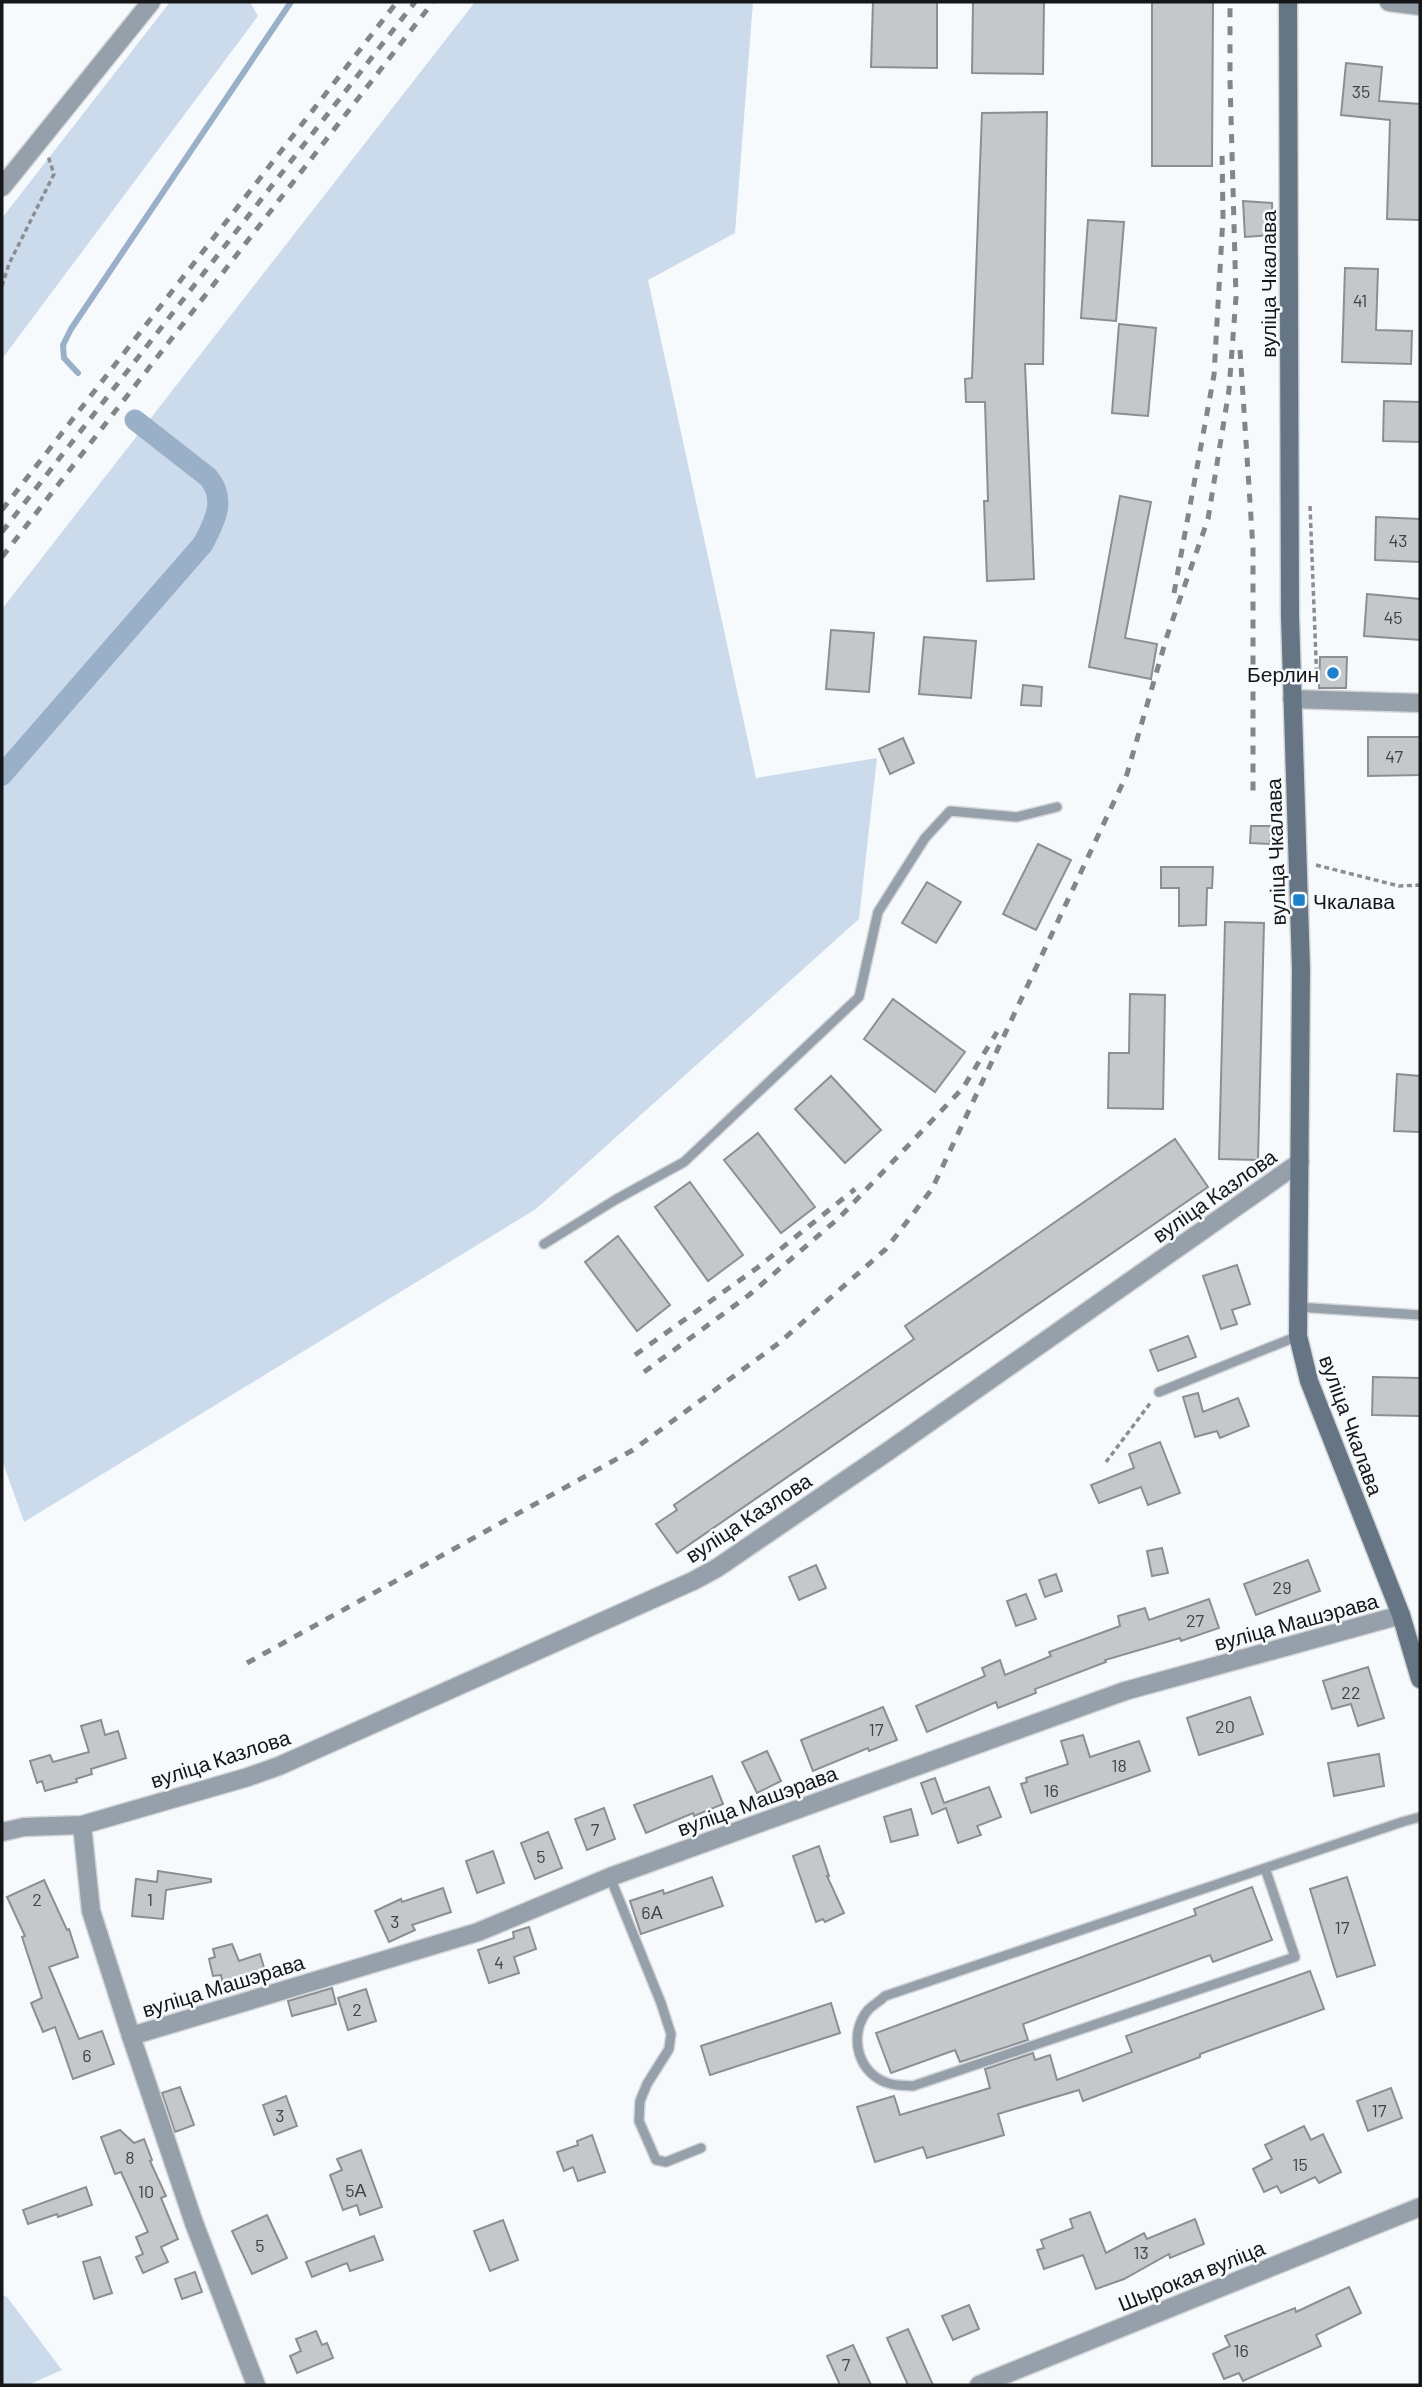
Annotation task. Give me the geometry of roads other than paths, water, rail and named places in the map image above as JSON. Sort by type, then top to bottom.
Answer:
[{"type":"street","points":[[2,187],[151,2]]},
{"type":"street","name":"вуліца Чкалава","points":[[1288,2],[1292,699],[1301,969],[1298,1336],[1309,1381],[1401,1615],[1420,1679]]},
{"type":"street","points":[[1389,2],[1420,6]]},
{"type":"street","points":[[1292,699],[1420,703]]},
{"type":"street","name":"вуліца Казлова","points":[[2,1832],[24,1827],[82,1825],[279,1766],[717,1568],[1300,1162]]},
{"type":"street","name":"вуліца Машэрава","points":[[131,2036],[478,1932],[610,1877],[1125,1691],[1401,1615]]},
{"type":"street","points":[[82,1825],[92,1912],[194,2223],[256,2385]]},
{"type":"street","name":"Шырокая вуліца","points":[[978,2385],[1420,2207]]},
{"type":"lane","points":[[544,1244],[615,1199],[684,1161],[859,997],[878,912],[925,838],[950,811],[1017,817],[1057,807]]},
{"type":"lane","points":[[1297,1307],[1420,1315]]},
{"type":"lane","points":[[1159,1392],[1298,1336]]},
{"type":"lane","points":[[1265,1868],[1294,1957],[913,2085],[889,2084],[872,2074],[859,2058],[856,2035],[867,2011],[885,1996],[1265,1868],[1420,1817]]},
{"type":"lane","points":[[610,1877],[671,2034],[669,2049],[647,2084],[640,2101],[639,2121],[656,2160],[666,2162],[701,2148]]},
{"type":"waterway","points":[[78,373],[64,358],[63,345],[71,329],[291,2]]},
{"type":"waterway","points":[[2,775],[203,544],[215,518],[217,494],[208,477],[135,420]]},
{"type":"railway","points":[[2,510],[397,2]]},
{"type":"railway","points":[[2,532],[415,2]]},
{"type":"railway","points":[[2,557],[433,2]]},
{"type":"railway","points":[[247,1663],[633,1450],[779,1343],[886,1249],[932,1189],[1127,774],[1167,636],[1208,519],[1229,390],[1236,297],[1230,2]]},
{"type":"railway","points":[[1174,593],[1214,375],[1223,217],[1222,152]]},
{"type":"railway","points":[[1240,350],[1253,548],[1253,796]]},
{"type":"railway","points":[[644,1372],[749,1295],[840,1217],[963,1088],[997,1032]]},
{"type":"railway","points":[[635,1355],[757,1268],[855,1189]]},
{"type":"place","name":"Берлин","points":[[1333,673]]},
{"type":"place","name":"Чкалава","points":[[1299,900]]}]
